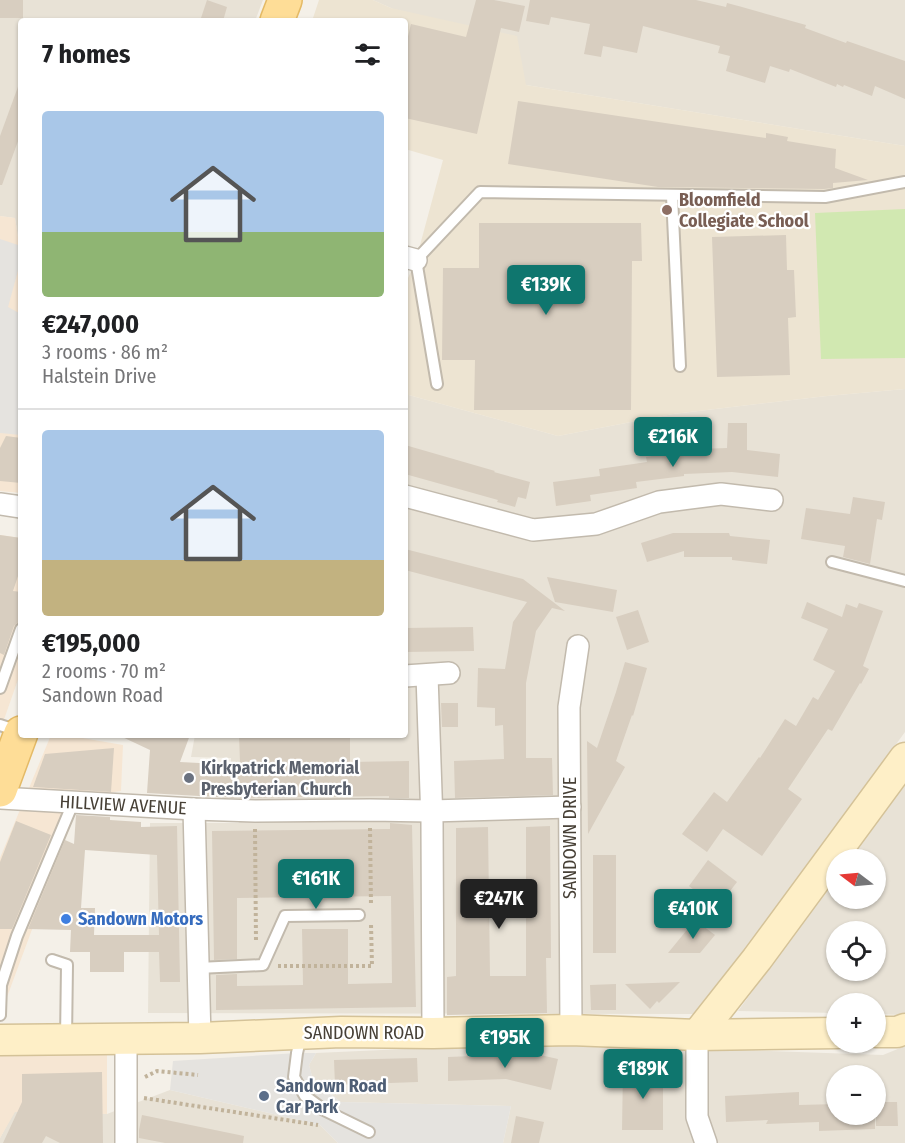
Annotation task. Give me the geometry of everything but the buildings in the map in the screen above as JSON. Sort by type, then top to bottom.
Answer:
[{"type":"main road","points":[[279,18],[285,0]]},
{"type":"main road","points":[[0,790],[19,738]]},
{"type":"street","points":[[408,497],[533,530],[596,524],[659,502],[721,494],[772,500]]},
{"type":"street","points":[[0,504],[18,507]]},
{"type":"street","name":"SANDOWN DRIVE","points":[[571,1030],[569,707],[578,646]]},
{"type":"street","points":[[408,676],[449,673]]},
{"type":"street","points":[[427,675],[433,1033]]},
{"type":"street","points":[[706,1143],[697,1117],[696,1035],[757,959],[905,758]]},
{"type":"street","name":"HILLVIEW AVENUE","points":[[0,798],[255,811],[431,811],[570,807]]},
{"type":"street","points":[[194,809],[200,1038]]},
{"type":"street","points":[[886,1032],[905,1029]]},
{"type":"street","name":"SANDOWN ROAD","points":[[0,1040],[200,1038],[342,1032],[571,1030],[696,1035],[826,1033]]},
{"type":"street","points":[[126,1038],[126,1143]]},
{"type":"lane","points":[[437,384],[410,259],[480,192],[825,197],[905,182]]},
{"type":"lane","points":[[672,196],[680,366]]},
{"type":"lane","points":[[832,562],[905,581]]},
{"type":"lane","points":[[0,688],[18,637]]},
{"type":"lane","points":[[0,725],[18,731]]},
{"type":"lane","points":[[0,1015],[1,986],[17,936],[73,802]]},
{"type":"lane","points":[[198,968],[263,966],[285,916],[359,915]]},
{"type":"lane","points":[[52,960],[67,965],[66,1039]]},
{"type":"lane","points":[[302,1033],[294,1077],[305,1096],[324,1110],[369,1131]]},
{"type":"path","points":[[255,811],[257,966]]},
{"type":"path","points":[[126,1091],[157,1071],[198,1075]]},
{"type":"path","points":[[126,1091],[319,1125]]},
{"type":"shaded area","points":[[0,0],[263,0],[256,18],[18,18],[18,237],[15,218],[0,216]]},
{"type":"shaded area","name":"Bloomfield Collegiate School","points":[[319,0],[373,0],[391,8],[517,36],[526,85],[905,146],[905,389],[673,414],[558,436],[408,395],[408,278],[416,260],[443,160],[408,150],[408,18],[313,18]]},
{"type":"shaded area","points":[[373,0],[905,0],[905,146],[526,85]]},
{"type":"shaded area","points":[[0,216],[15,218],[18,237],[18,493],[0,491]]},
{"type":"shaded area","points":[[0,239],[18,245],[18,271],[8,307],[18,312],[18,435],[0,433]]},
{"type":"shaded area","points":[[905,389],[905,732],[699,1014],[148,1013],[150,823],[239,823],[230,801],[231,758],[191,757],[194,738],[408,738],[408,395],[558,436],[673,414]]},
{"type":"shaded area","points":[[0,535],[18,538],[18,680],[0,731]]},
{"type":"shaded area","points":[[50,738],[82,738],[123,745],[121,791],[81,797],[0,1016],[0,858]]},
{"type":"shaded area","points":[[905,785],[905,1013],[886,1014],[886,993],[826,993],[826,1013],[738,1011],[826,892],[826,909],[886,909],[886,849],[857,849]]},
{"type":"shaded area","points":[[536,1043],[883,1055],[905,1046],[905,1143],[503,1143],[511,1106],[341,1102],[313,1080],[309,1065],[316,1053]]},
{"type":"shaded area","points":[[0,1052],[107,1052],[107,1114],[15,1112],[0,1138]]},
{"type":"shaded area","name":"Sandown Road Car Park","points":[[316,1053],[309,1065],[313,1080],[341,1102],[511,1106],[503,1143],[338,1143],[320,1125],[170,1090],[173,1061]]},
{"type":"shaded area","points":[[170,1090],[320,1125],[338,1143],[0,1143],[0,1138],[14,1112],[107,1114]]},
{"type":"green space","points":[[905,209],[905,358],[821,359],[815,213]]},
{"type":"place","name":"Bloomfield Collegiate School","points":[[667,210]]},
{"type":"place","name":"Kirkpatrick Memorial Presbyterian Church","points":[[189,778]]},
{"type":"place","name":"Sandown Motors","points":[[66,919]]},
{"type":"place","name":"Sandown Road Car Park","points":[[264,1096]]}]
